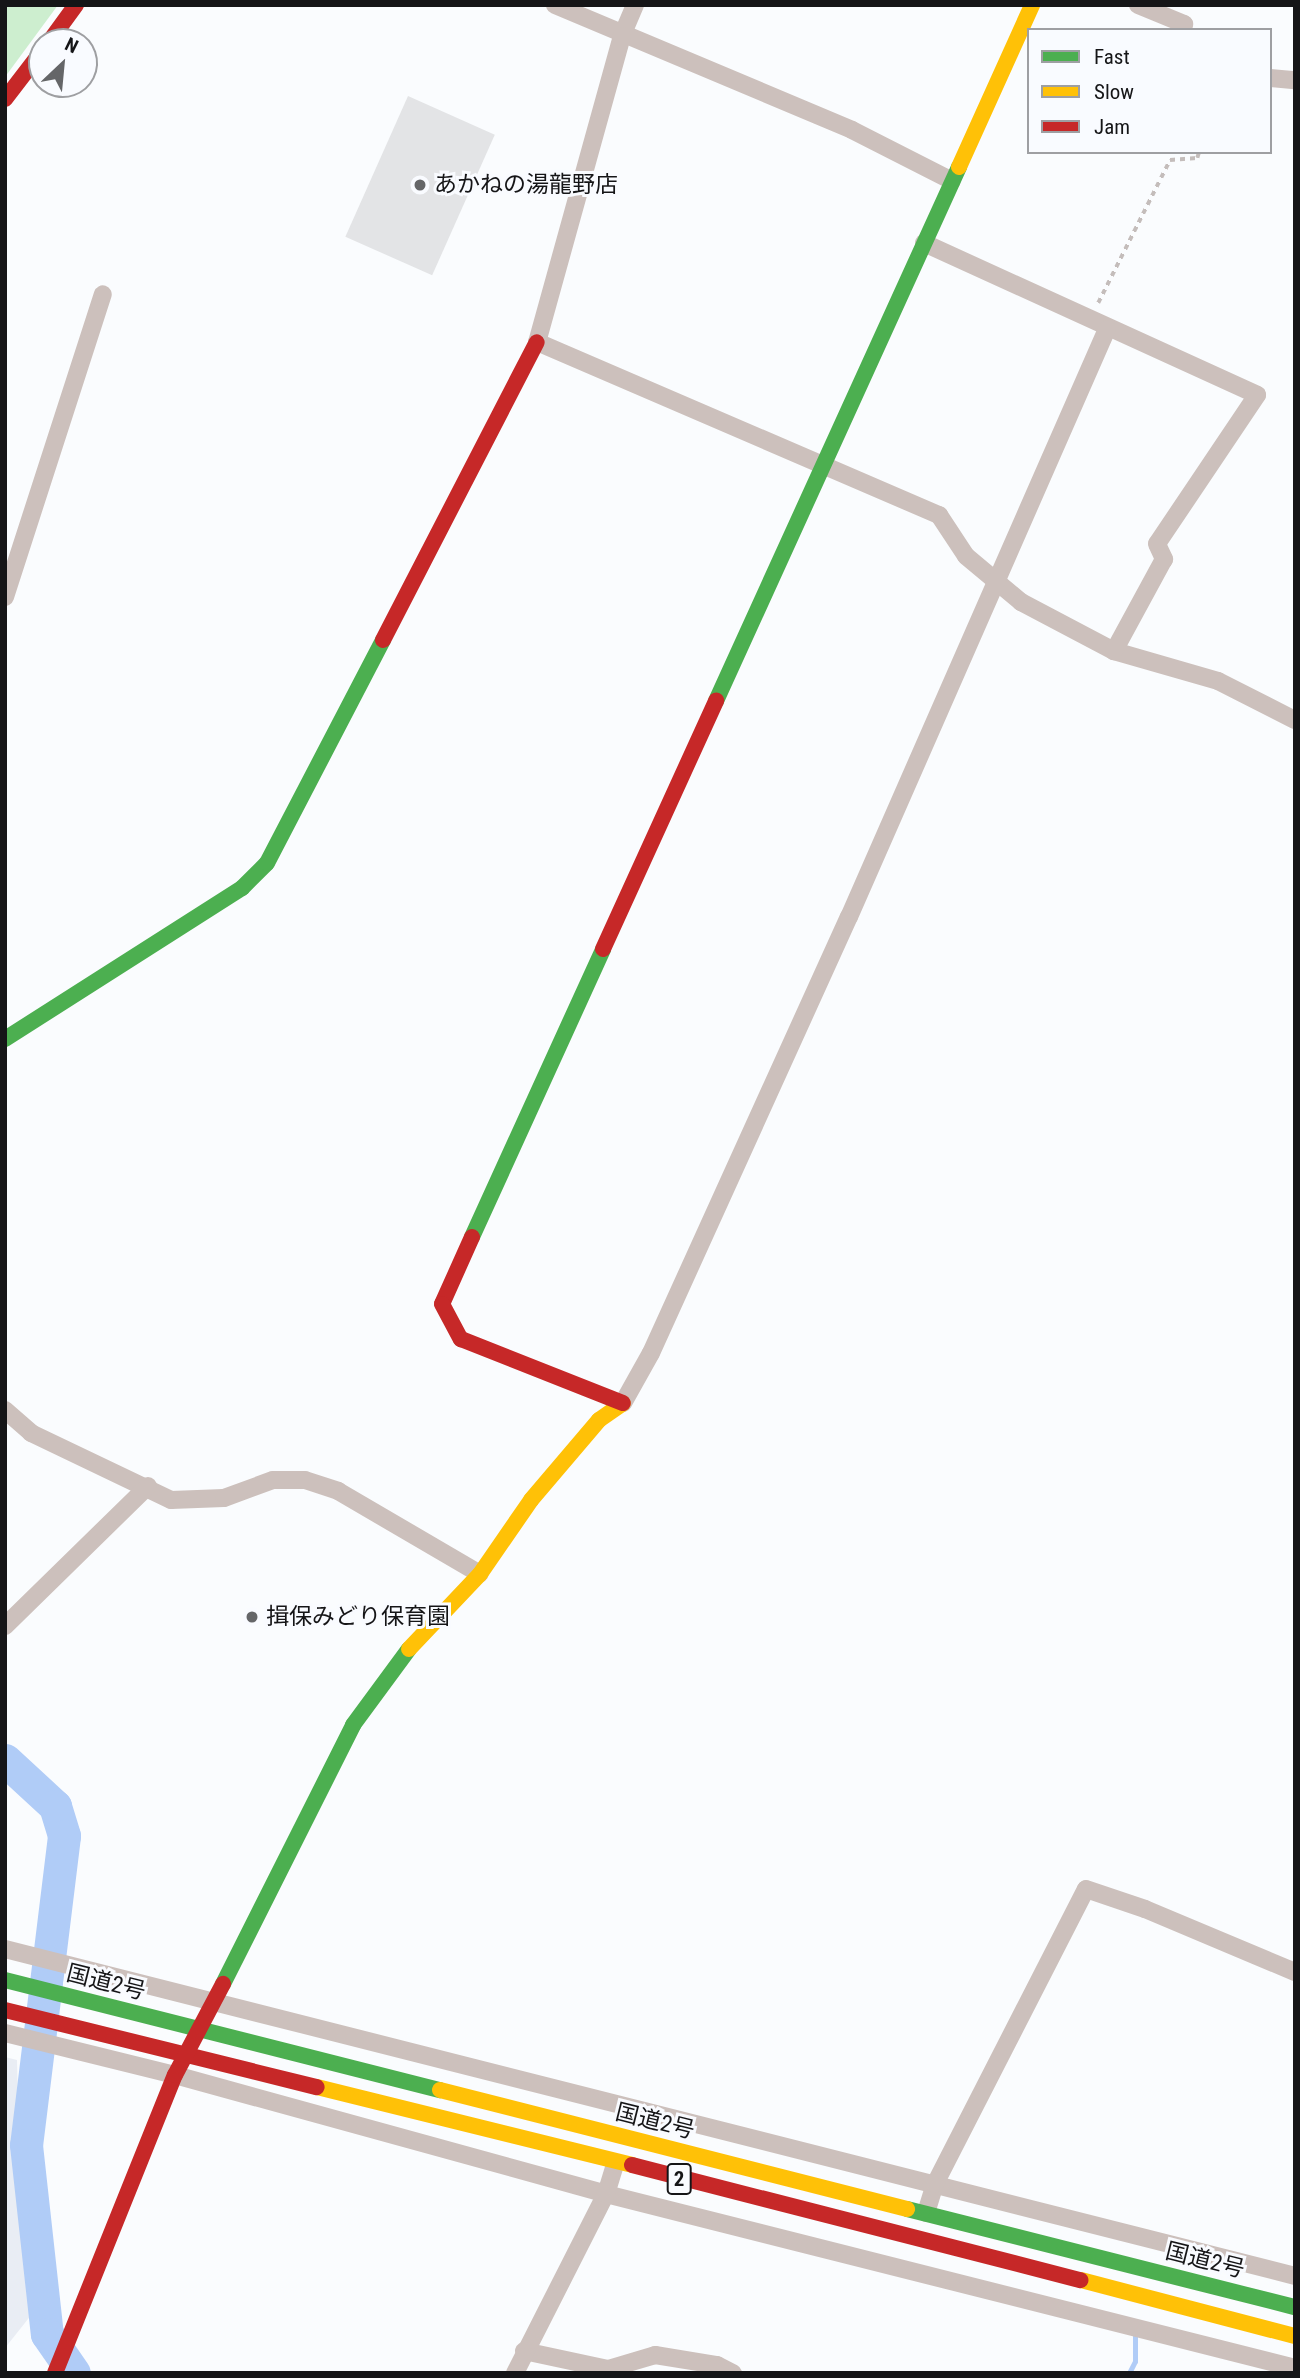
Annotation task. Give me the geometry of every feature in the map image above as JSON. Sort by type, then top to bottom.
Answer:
[{"type":"main road","points":[[59,28],[76,5]]},
{"type":"main road","points":[[623,1402],[461,1339],[442,1304],[1032,5]]},
{"type":"main road","points":[[5,99],[28,69]]},
{"type":"main road","points":[[5,1039],[242,888],[267,863],[537,342]]},
{"type":"main road","points":[[55,2373],[175,2075],[202,2031],[353,1725],[397,1662],[480,1574],[531,1500],[598,1420],[623,1402]]},
{"type":"main road","name":"国道2号","points":[[5,1980],[1295,2307]]},
{"type":"main road","name":"2","points":[[5,2010],[189,2054],[1295,2336]]},
{"type":"street","points":[[555,5],[622,36],[852,130],[952,181]]},
{"type":"street","points":[[635,5],[622,36],[537,342],[826,463],[939,515],[966,556],[1021,602],[1114,651],[1218,681],[1295,720]]},
{"type":"street","points":[[1138,5],[1184,24],[1183,28]]},
{"type":"street","points":[[1272,78],[1295,80]]},
{"type":"street","points":[[924,243],[1107,329],[1257,395],[1157,544],[1164,559],[1114,651]]},
{"type":"street","points":[[5,597],[103,293]]},
{"type":"street","points":[[623,1402],[651,1353],[849,916],[1107,329]]},
{"type":"street","points":[[5,1410],[31,1433],[148,1486],[172,1500],[224,1498],[273,1480],[305,1480],[338,1491],[480,1574]]},
{"type":"street","points":[[5,1626],[148,1486]]},
{"type":"street","points":[[926,2213],[935,2184],[1086,1889],[1295,1972]]},
{"type":"street","points":[[5,1949],[216,2000],[1295,2276]]},
{"type":"street","points":[[8,2034],[175,2075],[606,2193],[1295,2368]]},
{"type":"street","points":[[516,2373],[524,2351],[606,2193],[615,2164]]},
{"type":"street","points":[[524,2351],[608,2369],[655,2355],[717,2365],[733,2373]]},
{"type":"path","points":[[1089,320],[1170,160],[1197,158],[1198,154]]},
{"type":"shaded area","points":[[5,2057],[17,2060],[21,2232],[36,2309],[5,2348]]},
{"type":"green space","points":[[5,5],[58,5],[41,28],[28,28],[28,46],[5,77]]},
{"type":"building","name":"あかねの湯龍野店","points":[[408,96],[495,135],[432,275],[345,237]]},
{"type":"waterway","points":[[5,1760],[55,1806],[64,1836],[26,2145],[47,2334],[74,2373]]},
{"type":"waterway","points":[[1129,2373],[1135,2361],[1135,2336]]},
{"type":"traffic: fast","points":[[716,701],[959,167]]},
{"type":"traffic: fast","points":[[5,1039],[242,888],[267,863],[383,640]]},
{"type":"traffic: fast","points":[[472,1237],[603,949]]},
{"type":"traffic: fast","points":[[223,1984],[353,1725],[409,1649]]},
{"type":"traffic: fast","points":[[5,1980],[440,2090]]},
{"type":"traffic: fast","points":[[907,2209],[1295,2307]]},
{"type":"traffic: slow","points":[[959,167],[1032,5]]},
{"type":"traffic: slow","points":[[409,1649],[480,1574],[531,1500],[599,1420],[623,1403]]},
{"type":"traffic: slow","points":[[317,2087],[632,2165]]},
{"type":"traffic: slow","points":[[440,2090],[907,2209]]},
{"type":"traffic: slow","points":[[1081,2280],[1295,2336]]},
{"type":"traffic: jam","points":[[59,28],[76,5]]},
{"type":"traffic: jam","points":[[5,99],[28,69]]},
{"type":"traffic: jam","points":[[383,640],[537,342]]},
{"type":"traffic: jam","points":[[603,949],[716,701]]},
{"type":"traffic: jam","points":[[472,1237],[442,1304],[461,1339],[623,1403]]},
{"type":"traffic: jam","points":[[55,2373],[175,2075],[223,1984]]},
{"type":"traffic: jam","points":[[5,2010],[317,2087]]},
{"type":"traffic: jam","points":[[632,2165],[1081,2280]]},
{"type":"place","name":"あかねの湯龍野店","points":[[420,185]]},
{"type":"place","name":"揖保みどり保育園","points":[[252,1617]]}]
